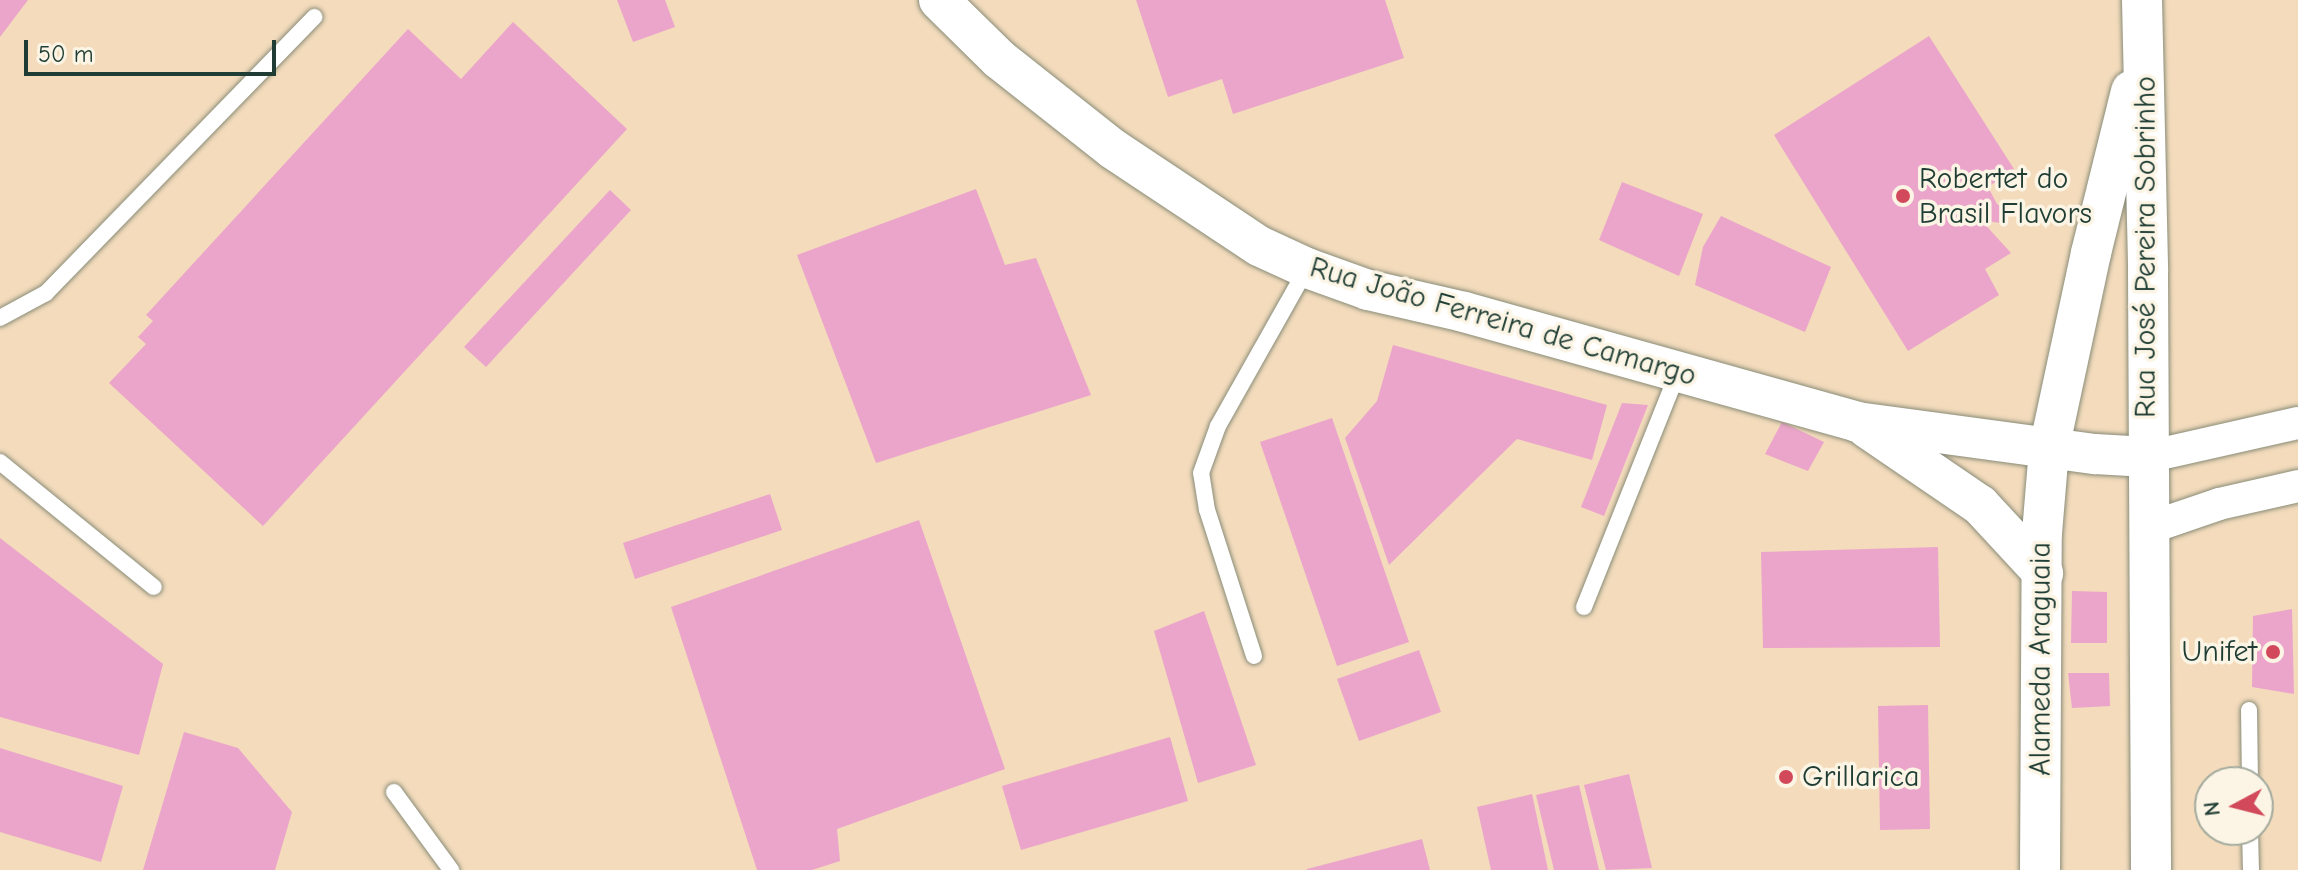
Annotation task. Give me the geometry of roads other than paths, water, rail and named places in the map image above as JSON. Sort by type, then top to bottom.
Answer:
[{"type":"street","name":"Rua João Ferreira de Camargo","points":[[939,0],[999,59],[1113,149],[1259,246],[1307,268],[1368,290],[1464,312],[1857,422],[2049,449],[2147,457]]},
{"type":"street","name":"Rua José Pereira Sobrinho","points":[[2049,449],[2143,19]]},
{"type":"street","name":"Rua José Pereira Sobrinho","points":[[2143,19],[2147,457]]},
{"type":"street","points":[[1857,422],[1980,505],[2043,573]]},
{"type":"street","points":[[2151,870],[2147,457],[2298,423]]},
{"type":"street","name":"Alameda Araguaia","points":[[2040,870],[2043,508],[2049,449]]},
{"type":"street","points":[[2149,528],[2219,504],[2298,486]]},
{"type":"lane","points":[[0,318],[46,293],[314,17]]},
{"type":"lane","points":[[1254,656],[1207,510],[1201,473],[1218,426],[1307,268]]},
{"type":"lane","points":[[1584,607],[1678,371]]},
{"type":"lane","points":[[0,462],[154,587]]},
{"type":"lane","points":[[2249,710],[2250,766]]},
{"type":"lane","points":[[394,792],[451,870]]},
{"type":"lane","points":[[2250,846],[2251,870]]},
{"type":"place","name":"Robertet do Brasil Flavors","points":[[1903,196]]},
{"type":"place","name":"Unifet","points":[[2273,652]]},
{"type":"place","name":"Grillarica","points":[[1786,777]]}]
